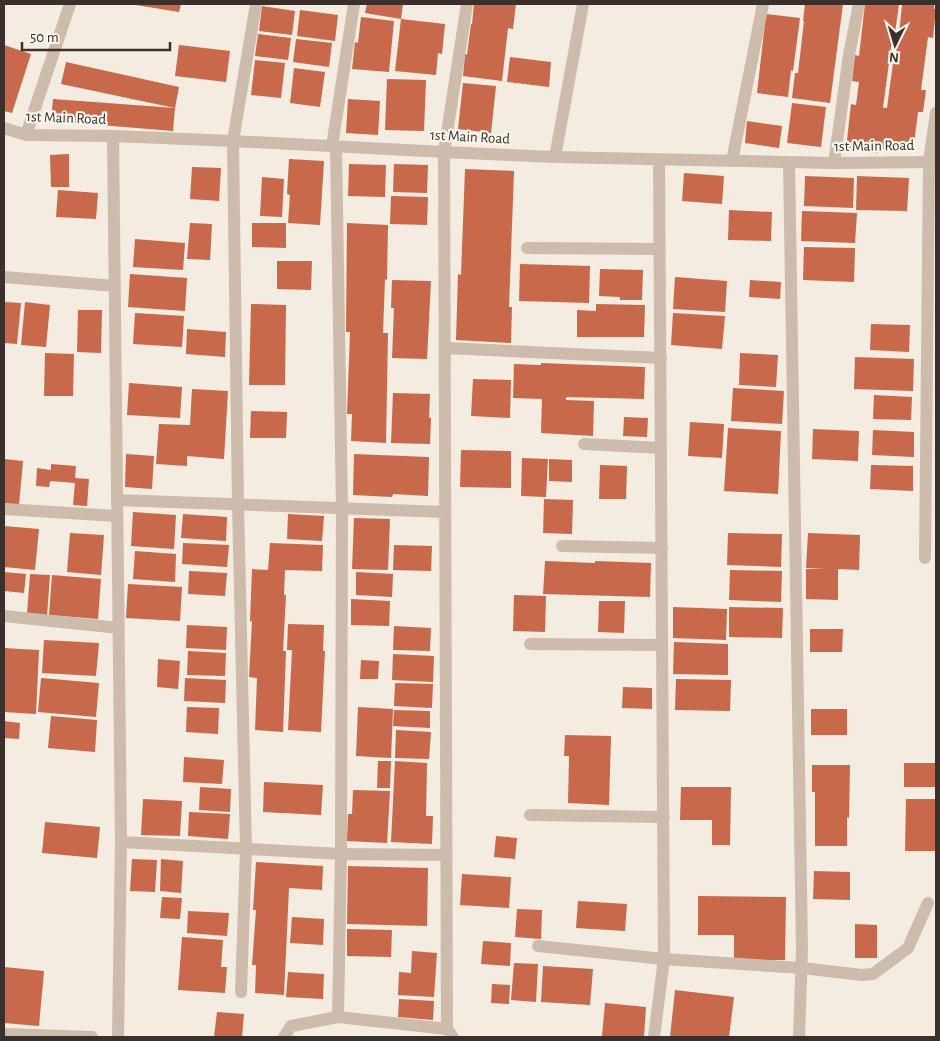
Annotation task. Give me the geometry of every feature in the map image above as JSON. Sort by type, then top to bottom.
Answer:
[{"type":"street","points":[[26,135],[70,4]]},
{"type":"street","points":[[241,992],[246,849],[238,505],[233,140],[256,4]]},
{"type":"street","points":[[338,1017],[341,854],[342,509],[334,146],[354,4]]},
{"type":"street","points":[[284,1037],[291,1026],[338,1017],[450,1033],[446,855],[444,152],[467,4]]},
{"type":"street","points":[[555,157],[583,4]]},
{"type":"street","points":[[732,161],[763,4]]},
{"type":"street","points":[[834,163],[849,55],[859,4]]},
{"type":"street","points":[[925,558],[932,162],[936,114]]},
{"type":"street","name":"1st Main Road","points":[[4,128],[26,135],[233,140],[555,157],[834,163],[932,162]]},
{"type":"street","points":[[113,136],[121,842],[118,1037]]},
{"type":"street","points":[[654,1037],[664,959],[659,160]]},
{"type":"street","points":[[789,162],[802,939],[799,1037]]},
{"type":"street","points":[[527,248],[660,249]]},
{"type":"street","points":[[4,277],[114,286]]},
{"type":"street","points":[[445,348],[660,358]]},
{"type":"street","points":[[584,444],[661,448]]},
{"type":"street","points":[[117,500],[445,512]]},
{"type":"street","points":[[4,508],[117,516]]},
{"type":"street","points":[[562,546],[662,548]]},
{"type":"street","points":[[4,616],[119,628]]},
{"type":"street","points":[[530,644],[662,646]]},
{"type":"street","points":[[530,814],[664,817]]},
{"type":"street","points":[[121,842],[341,854],[446,855]]},
{"type":"street","points":[[538,946],[664,959],[802,968],[862,975],[873,974],[908,948],[928,903]]},
{"type":"street","points":[[4,1034],[92,1037]]},
{"type":"building","points":[[136,4],[181,4],[179,12]]},
{"type":"building","points":[[367,4],[403,4],[401,19],[365,13]]},
{"type":"building","points":[[474,4],[516,4],[513,29],[508,28],[502,81],[463,76]]},
{"type":"building","points":[[805,4],[843,4],[830,103],[792,98],[795,73],[798,73]]},
{"type":"building","points":[[865,4],[899,4],[895,33],[893,32],[883,108],[887,108],[902,5],[934,4],[934,9],[936,9],[933,38],[928,37],[921,90],[926,90],[923,112],[918,112],[913,152],[878,149],[878,153],[846,149],[851,104],[856,105],[859,82],[852,81],[855,55],[859,56]]},
{"type":"building","points":[[262,6],[295,11],[292,35],[259,31]]},
{"type":"building","points":[[300,10],[338,15],[335,41],[297,36]]},
{"type":"building","points":[[766,14],[800,18],[788,97],[757,93]]},
{"type":"building","points":[[361,17],[394,21],[389,72],[352,69],[355,42],[358,43]]},
{"type":"building","points":[[401,19],[445,24],[442,54],[438,53],[436,75],[395,71]]},
{"type":"building","points":[[258,34],[291,38],[288,60],[255,56]]},
{"type":"building","points":[[296,39],[332,43],[329,67],[293,62]]},
{"type":"building","points":[[4,45],[31,54],[12,113],[4,111]]},
{"type":"building","points":[[179,45],[230,51],[226,82],[175,76]]},
{"type":"building","points":[[510,57],[551,62],[549,87],[507,82]]},
{"type":"building","points":[[255,60],[285,63],[281,98],[251,95]]},
{"type":"building","points":[[66,62],[179,87],[175,108],[61,84]]},
{"type":"building","points":[[294,68],[325,72],[320,107],[290,103]]},
{"type":"building","points":[[387,79],[426,80],[424,131],[385,130]]},
{"type":"building","points":[[463,83],[496,86],[491,133],[458,129]]},
{"type":"building","points":[[53,99],[175,108],[173,131],[51,121]]},
{"type":"building","points":[[348,99],[380,101],[378,135],[346,133]]},
{"type":"building","points":[[792,103],[826,107],[821,147],[787,143]]},
{"type":"building","points":[[747,121],[782,126],[779,148],[745,143]]},
{"type":"building","points":[[69,154],[69,187],[51,187],[50,155]]},
{"type":"building","points":[[289,159],[324,161],[320,225],[288,223],[290,195],[287,194]]},
{"type":"building","points":[[349,164],[386,165],[385,197],[348,196]]},
{"type":"building","points":[[394,164],[428,165],[427,193],[393,192]]},
{"type":"building","points":[[192,167],[221,168],[219,201],[190,199]]},
{"type":"building","points":[[465,169],[514,171],[509,307],[512,307],[511,343],[456,340],[458,274],[461,275]]},
{"type":"building","points":[[684,173],[724,176],[722,204],[682,201]]},
{"type":"building","points":[[805,176],[854,178],[853,208],[804,206]]},
{"type":"building","points":[[857,176],[909,178],[907,211],[856,210]]},
{"type":"building","points":[[262,177],[284,179],[282,217],[260,216]]},
{"type":"building","points":[[58,190],[98,193],[96,219],[56,217]]},
{"type":"building","points":[[391,196],[428,197],[427,225],[390,224]]},
{"type":"building","points":[[729,210],[772,212],[771,241],[728,240]]},
{"type":"building","points":[[802,211],[857,213],[855,243],[801,241]]},
{"type":"building","points":[[190,223],[212,224],[210,260],[187,259]]},
{"type":"building","points":[[252,223],[286,223],[286,248],[252,247]]},
{"type":"building","points":[[347,223],[388,225],[387,280],[385,279],[383,333],[388,333],[386,443],[351,441],[352,414],[347,414],[350,332],[346,332]]},
{"type":"building","points":[[135,239],[185,243],[183,270],[133,267]]},
{"type":"building","points":[[804,247],[855,248],[854,282],[803,280]]},
{"type":"building","points":[[277,261],[312,261],[311,290],[277,289]]},
{"type":"building","points":[[520,264],[590,266],[589,303],[519,301]]},
{"type":"building","points":[[600,269],[643,270],[642,300],[620,300],[620,297],[599,296]]},
{"type":"building","points":[[130,274],[187,278],[185,311],[128,307]]},
{"type":"building","points":[[675,277],[727,281],[725,312],[673,309]]},
{"type":"building","points":[[392,280],[431,281],[427,359],[392,358],[394,308],[391,308]]},
{"type":"building","points":[[750,280],[781,282],[780,299],[749,297]]},
{"type":"building","points":[[4,302],[21,303],[17,344],[4,343]]},
{"type":"building","points":[[25,302],[50,305],[46,347],[21,345]]},
{"type":"building","points":[[251,304],[286,305],[285,385],[249,385]]},
{"type":"building","points":[[596,304],[645,305],[644,337],[577,337],[577,310],[596,311]]},
{"type":"building","points":[[78,310],[102,310],[101,353],[77,352]]},
{"type":"building","points":[[135,313],[184,316],[182,347],[133,344]]},
{"type":"building","points":[[673,313],[725,316],[722,349],[671,345]]},
{"type":"building","points":[[871,324],[910,325],[909,352],[870,350]]},
{"type":"building","points":[[187,329],[226,332],[225,357],[186,354]]},
{"type":"building","points":[[45,353],[74,354],[73,396],[44,396]]},
{"type":"building","points":[[740,353],[778,355],[776,387],[739,385]]},
{"type":"building","points":[[855,357],[914,359],[913,391],[854,389]]},
{"type":"building","points":[[541,363],[645,367],[644,399],[566,397],[566,400],[594,401],[593,436],[541,433],[542,399],[513,398],[514,364],[541,365]]},
{"type":"building","points":[[473,379],[511,380],[510,418],[471,416]]},
{"type":"building","points":[[129,383],[182,387],[180,418],[127,415]]},
{"type":"building","points":[[733,388],[784,391],[782,424],[731,421]]},
{"type":"building","points":[[192,389],[228,391],[224,459],[187,456],[187,466],[156,464],[159,424],[190,425]]},
{"type":"building","points":[[393,393],[430,394],[430,444],[391,443]]},
{"type":"building","points":[[874,395],[912,397],[911,420],[873,419]]},
{"type":"building","points":[[251,411],[287,412],[286,438],[250,438]]},
{"type":"building","points":[[624,417],[648,418],[647,437],[623,436]]},
{"type":"building","points":[[690,422],[724,424],[722,458],[688,456]]},
{"type":"building","points":[[728,428],[781,431],[778,494],[724,491]]},
{"type":"building","points":[[813,429],[859,431],[858,461],[812,459]]},
{"type":"building","points":[[873,430],[914,432],[914,457],[872,455]]},
{"type":"building","points":[[461,450],[511,451],[511,488],[460,487]]},
{"type":"building","points":[[126,454],[154,456],[152,489],[125,487]]},
{"type":"building","points":[[354,454],[429,457],[428,496],[393,494],[392,497],[353,495]]},
{"type":"building","points":[[522,458],[548,459],[546,497],[521,496]]},
{"type":"building","points":[[4,459],[23,461],[19,505],[4,503]]},
{"type":"building","points":[[549,459],[572,460],[572,482],[549,481]]},
{"type":"building","points":[[51,464],[76,466],[75,478],[89,479],[87,506],[73,505],[75,483],[50,481],[49,487],[36,486],[37,468],[51,470]]},
{"type":"building","points":[[600,465],[627,466],[626,499],[599,499]]},
{"type":"building","points":[[871,465],[913,466],[913,491],[870,489]]},
{"type":"building","points":[[544,499],[573,500],[572,534],[543,533]]},
{"type":"building","points":[[133,512],[176,515],[174,549],[131,546]]},
{"type":"building","points":[[183,514],[227,517],[226,541],[181,538]]},
{"type":"building","points":[[288,514],[324,516],[322,541],[287,539]]},
{"type":"building","points":[[354,518],[390,519],[388,570],[352,569]]},
{"type":"building","points":[[4,526],[39,529],[35,570],[4,567]]},
{"type":"building","points":[[70,533],[104,535],[101,575],[67,572]]},
{"type":"building","points":[[728,533],[782,534],[781,567],[727,565]]},
{"type":"building","points":[[808,533],[860,535],[859,570],[838,569],[838,600],[806,599],[806,569],[825,569],[806,568]]},
{"type":"building","points":[[183,543],[229,545],[227,567],[182,564]]},
{"type":"building","points":[[270,543],[323,545],[322,571],[285,570],[284,595],[286,595],[283,651],[286,651],[283,732],[255,730],[257,678],[249,677],[252,569],[268,570]]},
{"type":"building","points":[[394,545],[432,546],[431,571],[393,570]]},
{"type":"building","points":[[135,551],[176,554],[175,582],[133,579]]},
{"type":"building","points":[[545,561],[651,563],[650,597],[543,594]]},
{"type":"building","points":[[730,570],[782,571],[781,602],[729,600]]},
{"type":"building","points":[[189,571],[227,573],[225,596],[188,594]]},
{"type":"building","points":[[4,572],[26,574],[24,593],[4,591]]},
{"type":"building","points":[[356,572],[393,574],[392,597],[356,595]]},
{"type":"building","points":[[30,574],[50,575],[47,616],[27,614]]},
{"type":"building","points":[[52,575],[101,579],[98,619],[49,615]]},
{"type":"building","points":[[128,584],[182,587],[180,621],[126,618]]},
{"type":"building","points":[[514,595],[546,596],[545,632],[513,631]]},
{"type":"building","points":[[351,599],[390,601],[389,626],[351,625]]},
{"type":"building","points":[[599,601],[625,601],[624,633],[598,632]]},
{"type":"building","points":[[673,607],[727,609],[726,640],[673,638]]},
{"type":"building","points":[[729,607],[783,608],[782,638],[729,637]]},
{"type":"building","points":[[288,624],[324,625],[323,651],[325,651],[321,732],[288,730],[292,650],[287,650]]},
{"type":"building","points":[[187,625],[227,627],[226,650],[186,648]]},
{"type":"building","points":[[394,626],[431,628],[430,651],[393,650]]},
{"type":"building","points":[[810,629],[843,629],[842,652],[810,652]]},
{"type":"building","points":[[44,640],[99,643],[96,676],[42,673]]},
{"type":"building","points":[[674,642],[728,644],[728,675],[673,674]]},
{"type":"building","points":[[4,648],[39,650],[36,714],[4,712]]},
{"type":"building","points":[[188,651],[226,653],[225,676],[187,675]]},
{"type":"building","points":[[393,654],[434,656],[433,682],[392,680]]},
{"type":"building","points":[[158,659],[180,661],[178,689],[157,687]]},
{"type":"building","points":[[361,660],[379,661],[378,679],[360,679]]},
{"type":"building","points":[[41,678],[99,683],[96,717],[38,712]]},
{"type":"building","points":[[185,678],[226,680],[225,703],[184,701]]},
{"type":"building","points":[[676,679],[731,680],[730,711],[675,710]]},
{"type":"building","points":[[395,683],[433,684],[432,708],[394,706]]},
{"type":"building","points":[[623,687],[652,688],[652,709],[622,708]]},
{"type":"building","points":[[187,707],[219,708],[218,734],[186,732]]},
{"type":"building","points":[[358,707],[393,709],[391,758],[356,756]]},
{"type":"building","points":[[811,709],[847,709],[847,735],[811,735]]},
{"type":"building","points":[[394,710],[430,711],[430,728],[393,726]]},
{"type":"building","points":[[51,716],[97,720],[95,752],[48,748]]},
{"type":"building","points":[[4,721],[20,723],[19,739],[4,738]]},
{"type":"building","points":[[396,730],[431,732],[429,759],[395,758]]},
{"type":"building","points":[[565,735],[611,736],[609,805],[568,803],[569,756],[564,756]]},
{"type":"building","points":[[184,757],[224,760],[222,784],[183,782]]},
{"type":"building","points":[[378,761],[391,761],[390,788],[377,788]]},
{"type":"building","points":[[395,761],[427,763],[426,816],[433,816],[432,844],[391,842]]},
{"type":"building","points":[[904,763],[936,763],[936,787],[904,787]]},
{"type":"building","points":[[812,765],[850,765],[847,846],[815,846],[815,792],[812,792]]},
{"type":"building","points":[[264,782],[323,785],[321,815],[263,812]]},
{"type":"building","points":[[200,787],[231,789],[230,812],[199,810]]},
{"type":"building","points":[[681,787],[731,787],[730,845],[712,845],[712,820],[680,820]]},
{"type":"building","points":[[353,790],[390,791],[387,843],[347,841],[348,814],[352,814]]},
{"type":"building","points":[[143,799],[182,801],[180,836],[141,835]]},
{"type":"building","points":[[906,799],[936,799],[936,851],[905,851]]},
{"type":"building","points":[[189,812],[230,814],[228,839],[188,836]]},
{"type":"building","points":[[45,822],[100,827],[97,858],[42,853]]},
{"type":"building","points":[[496,836],[517,838],[515,859],[494,857]]},
{"type":"building","points":[[132,859],[157,860],[155,892],[130,891]]},
{"type":"building","points":[[161,859],[183,861],[181,893],[160,891]]},
{"type":"building","points":[[256,862],[323,866],[322,890],[289,888],[284,995],[255,993],[256,965],[252,965],[256,910],[253,910]]},
{"type":"building","points":[[348,866],[428,868],[427,926],[347,924]]},
{"type":"building","points":[[814,871],[850,872],[850,900],[813,899]]},
{"type":"building","points":[[462,874],[511,877],[509,908],[460,905]]},
{"type":"building","points":[[698,896],[786,897],[785,960],[734,960],[734,935],[698,935]]},
{"type":"building","points":[[162,897],[182,898],[180,919],[160,918]]},
{"type":"building","points":[[578,901],[627,904],[625,931],[576,928]]},
{"type":"building","points":[[517,909],[542,910],[541,939],[515,937]]},
{"type":"building","points":[[188,911],[229,913],[227,936],[187,933]]},
{"type":"building","points":[[292,917],[324,919],[323,945],[290,943]]},
{"type":"building","points":[[855,924],[877,925],[877,958],[855,958]]},
{"type":"building","points":[[347,929],[392,930],[391,957],[347,956]]},
{"type":"building","points":[[182,937],[223,940],[221,967],[227,967],[225,993],[178,990]]},
{"type":"building","points":[[483,941],[511,943],[510,966],[481,964]]},
{"type":"building","points":[[412,951],[437,953],[434,997],[398,995],[399,972],[411,973]]},
{"type":"building","points":[[514,963],[538,964],[536,1002],[511,1000]]},
{"type":"building","points":[[543,966],[593,969],[590,1005],[541,1002]]},
{"type":"building","points":[[4,967],[44,971],[39,1026],[4,1023]]},
{"type":"building","points":[[288,972],[324,974],[323,999],[286,997]]},
{"type":"building","points":[[492,984],[510,985],[509,1004],[491,1003]]},
{"type":"building","points":[[675,990],[734,997],[729,1037],[670,1037]]},
{"type":"building","points":[[399,999],[434,1001],[433,1020],[398,1017]]},
{"type":"building","points":[[605,1003],[646,1007],[644,1037],[602,1036]]},
{"type":"building","points":[[217,1012],[244,1014],[242,1037],[214,1037]]}]
